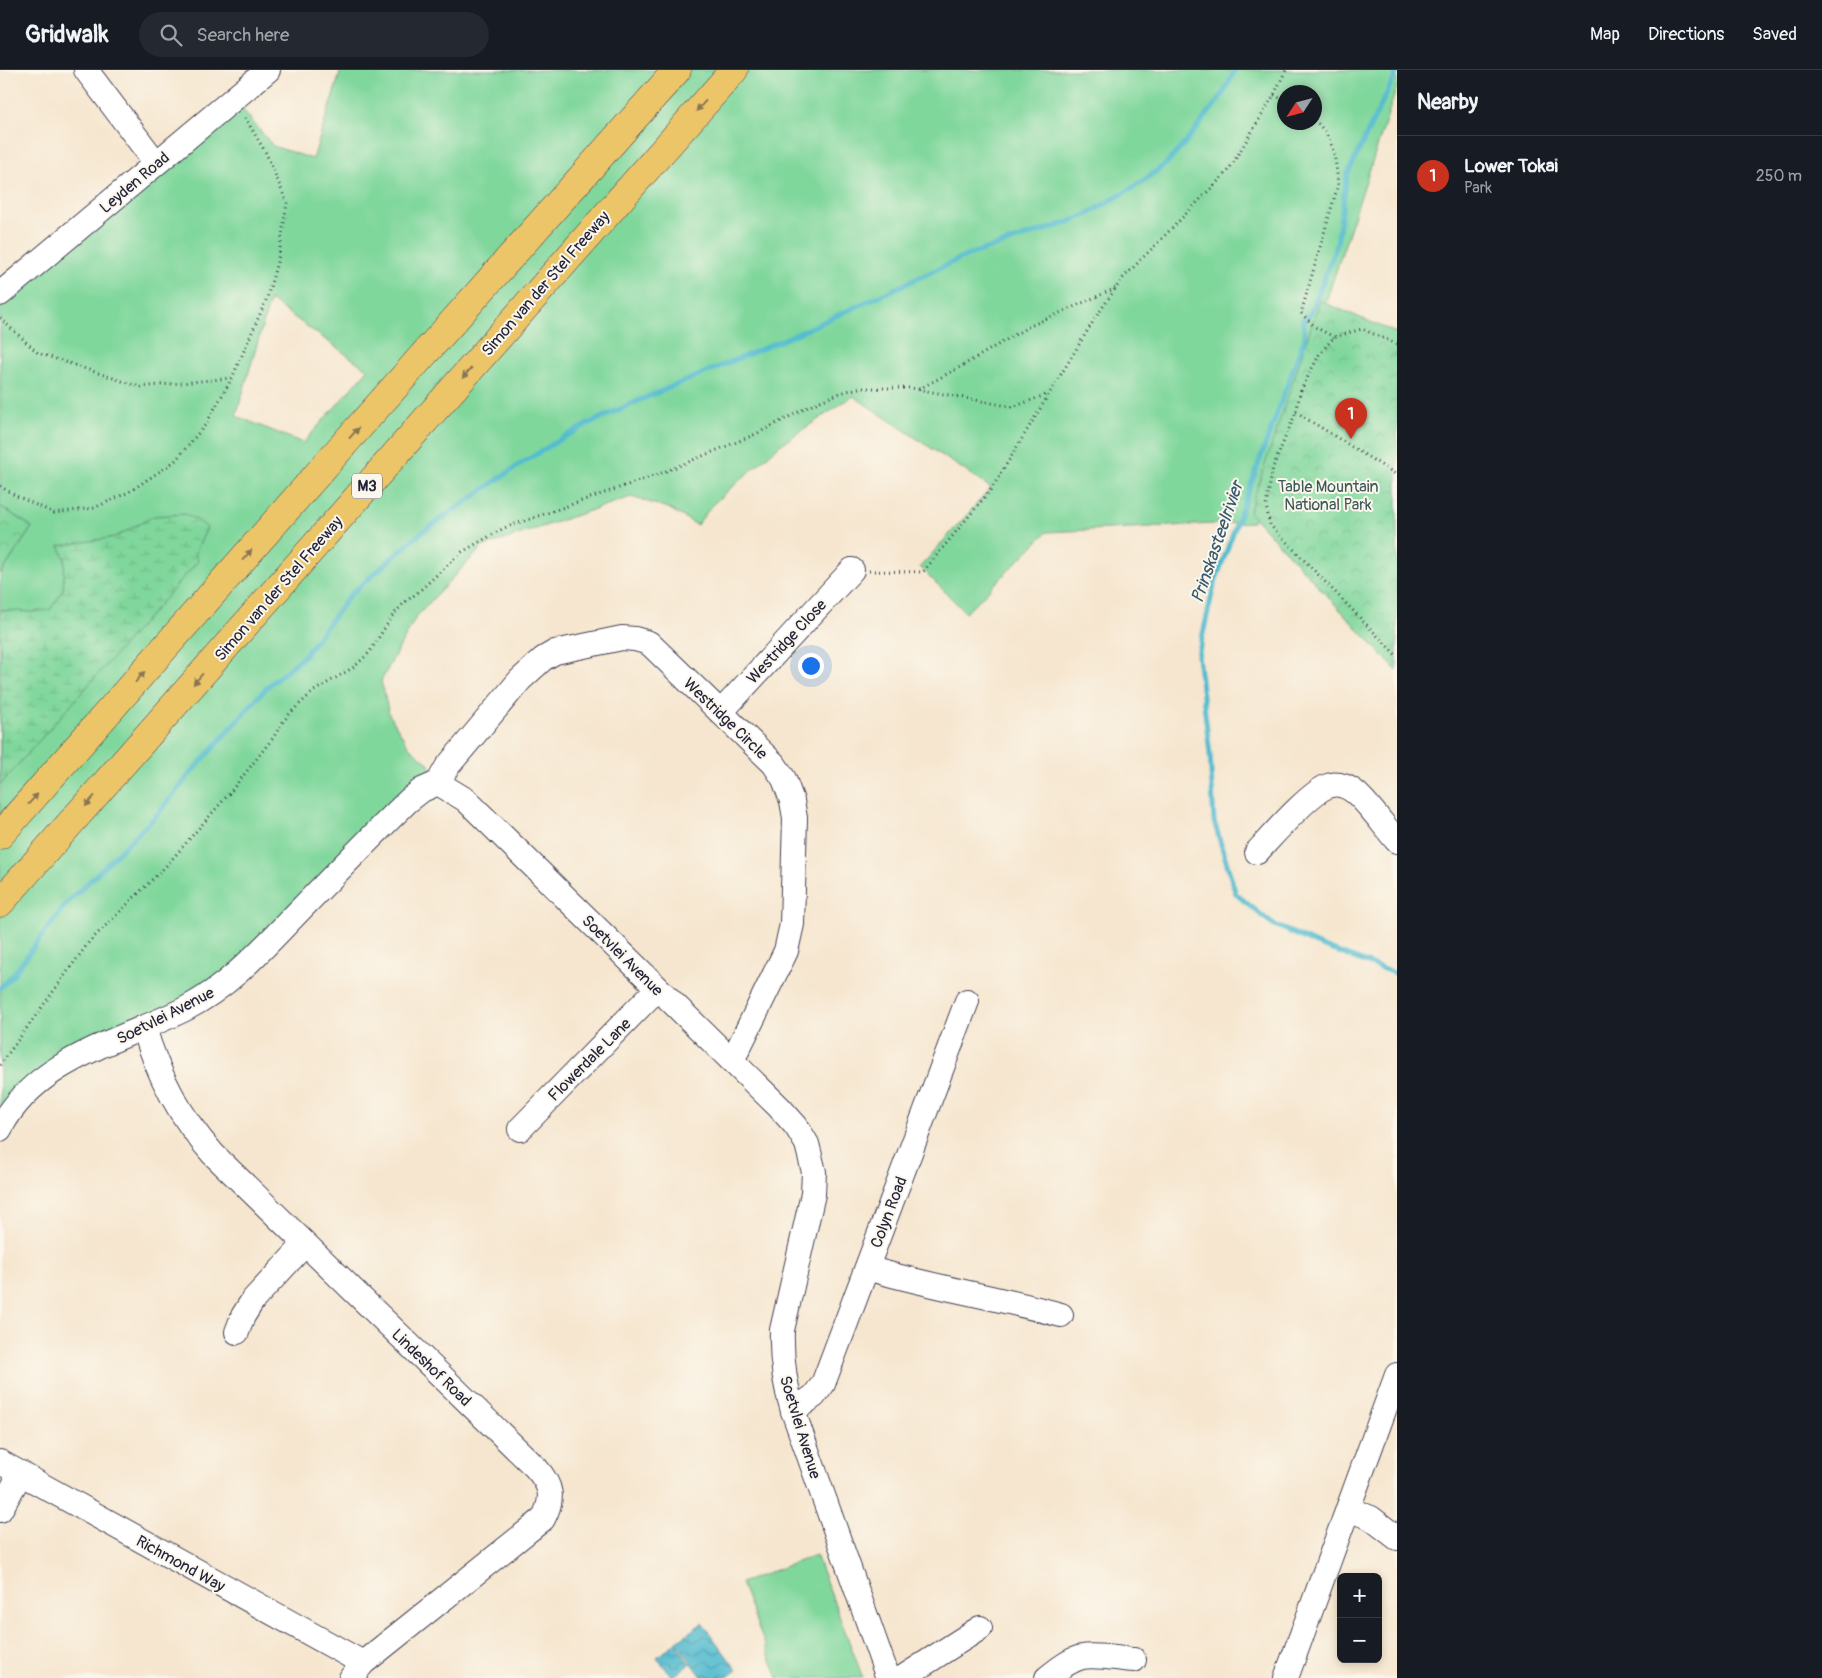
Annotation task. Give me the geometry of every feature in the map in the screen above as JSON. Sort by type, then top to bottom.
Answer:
[{"type":"highway","points":[[0,835],[677,70]]},
{"type":"highway","name":"Simon van der Stel Freeway","points":[[0,903],[734,70]]},
{"type":"street","points":[[86,70],[156,162]]},
{"type":"street","name":"Leyden Road","points":[[0,294],[268,70]]},
{"type":"street","name":"Westridge Close","points":[[721,712],[852,570]]},
{"type":"street","name":"Westridge Circle","points":[[438,783],[447,767],[520,680],[533,667],[555,652],[622,638],[649,643],[774,764],[784,779],[792,800],[795,818],[790,940],[778,969],[731,1060]]},
{"type":"street","name":"Soetvlei Avenue","points":[[0,1129],[20,1100],[55,1069],[201,1000],[236,975],[408,801],[422,790],[438,783],[466,800],[779,1107],[796,1126],[807,1144],[814,1172],[813,1194],[782,1330],[781,1353],[783,1371],[793,1411],[888,1678]]},
{"type":"street","points":[[1257,852],[1309,799],[1321,789],[1337,784],[1356,793],[1397,841]]},
{"type":"street","name":"Flowerdale Lane","points":[[520,1129],[657,989]]},
{"type":"street","name":"Colyn Road","points":[[793,1411],[814,1396],[824,1384],[967,1001]]},
{"type":"street","name":"Lindeshof Road","points":[[144,1027],[175,1103],[189,1126],[213,1154],[536,1468],[548,1485],[551,1497],[544,1519],[357,1671]]},
{"type":"street","points":[[237,1332],[243,1316],[253,1300],[305,1244]]},
{"type":"street","points":[[867,1268],[955,1291],[1015,1302],[1061,1315]]},
{"type":"street","points":[[1286,1678],[1397,1375]]},
{"type":"street","name":"Richmond Way","points":[[0,1462],[357,1671]]},
{"type":"street","points":[[0,1510],[21,1474]]},
{"type":"street","points":[[1348,1509],[1371,1518],[1397,1538]]},
{"type":"street","points":[[902,1678],[980,1628]]},
{"type":"street","points":[[1047,1678],[1060,1668],[1082,1657],[1134,1660]]},
{"type":"path","points":[[852,570],[923,572],[992,488],[1094,320],[1122,279],[1228,171],[1274,95],[1286,70]]},
{"type":"path","points":[[0,486],[16,496],[54,513],[94,508],[129,492],[174,461],[206,424],[232,378],[267,298],[279,255],[287,203],[266,153],[233,98]]},
{"type":"path","points":[[1322,129],[1330,138],[1337,163],[1338,185],[1301,313],[1315,327],[1334,337]]},
{"type":"path","points":[[919,389],[1028,327],[1116,287]]},
{"type":"path","points":[[0,318],[38,353],[140,387],[232,378]]},
{"type":"path","points":[[1397,344],[1362,329],[1334,337],[1319,355],[1301,390],[1296,412],[1273,467],[1266,506],[1270,525],[1397,656]]},
{"type":"path","points":[[0,1065],[89,942],[171,860],[228,795],[291,712],[314,691],[354,667],[368,653],[393,615],[405,602],[417,594],[462,552],[504,528],[659,474],[756,434],[818,402],[860,388],[911,388],[1013,407],[1048,394]]},
{"type":"path","points":[[1296,412],[1397,475]]},
{"type":"green space","points":[[341,70],[1397,70],[1397,87],[1253,522],[1047,532],[966,613],[920,567],[991,488],[853,396],[780,445],[713,504],[697,525],[668,508],[631,497],[482,547],[416,617],[381,681],[389,714],[409,747],[428,763],[438,783],[236,975],[55,1069],[0,1129],[0,575],[32,527],[0,506],[0,294],[233,98],[273,146],[313,159]],"holes":[[[270,300],[368,370],[303,443],[236,416]]]},
{"type":"green space","name":"Table Mountain National Park","points":[[1320,301],[1397,333],[1397,671],[1249,512]]},
{"type":"green space","points":[[0,506],[32,527],[0,575]]},
{"type":"green space","points":[[184,514],[196,519],[207,528],[195,553],[198,561],[0,785],[0,610],[31,612],[50,610],[63,590],[65,559],[59,546],[115,537],[154,516]]},
{"type":"green space","points":[[816,1555],[863,1678],[778,1678],[741,1583]]},
{"type":"water","points":[[702,1623],[737,1670],[726,1678],[703,1678],[676,1642]]},
{"type":"water","points":[[675,1643],[690,1664],[672,1677],[657,1657]]},
{"type":"waterway","points":[[0,988],[12,976],[66,904],[157,815],[190,774],[267,687],[304,656],[350,595],[422,532],[519,465],[590,423],[799,333],[968,255],[1086,215],[1139,184],[1167,163],[1186,142],[1223,94],[1235,70]]},
{"type":"waterway","name":"Prinskasteelrivier","points":[[1397,72],[1347,175],[1337,244],[1311,313],[1303,320],[1305,337],[1214,585],[1198,656],[1210,754],[1214,821],[1236,894],[1271,923],[1316,944],[1397,974]]},
{"type":"place","name":"Lower Tokai","points":[[1351,439]]}]
